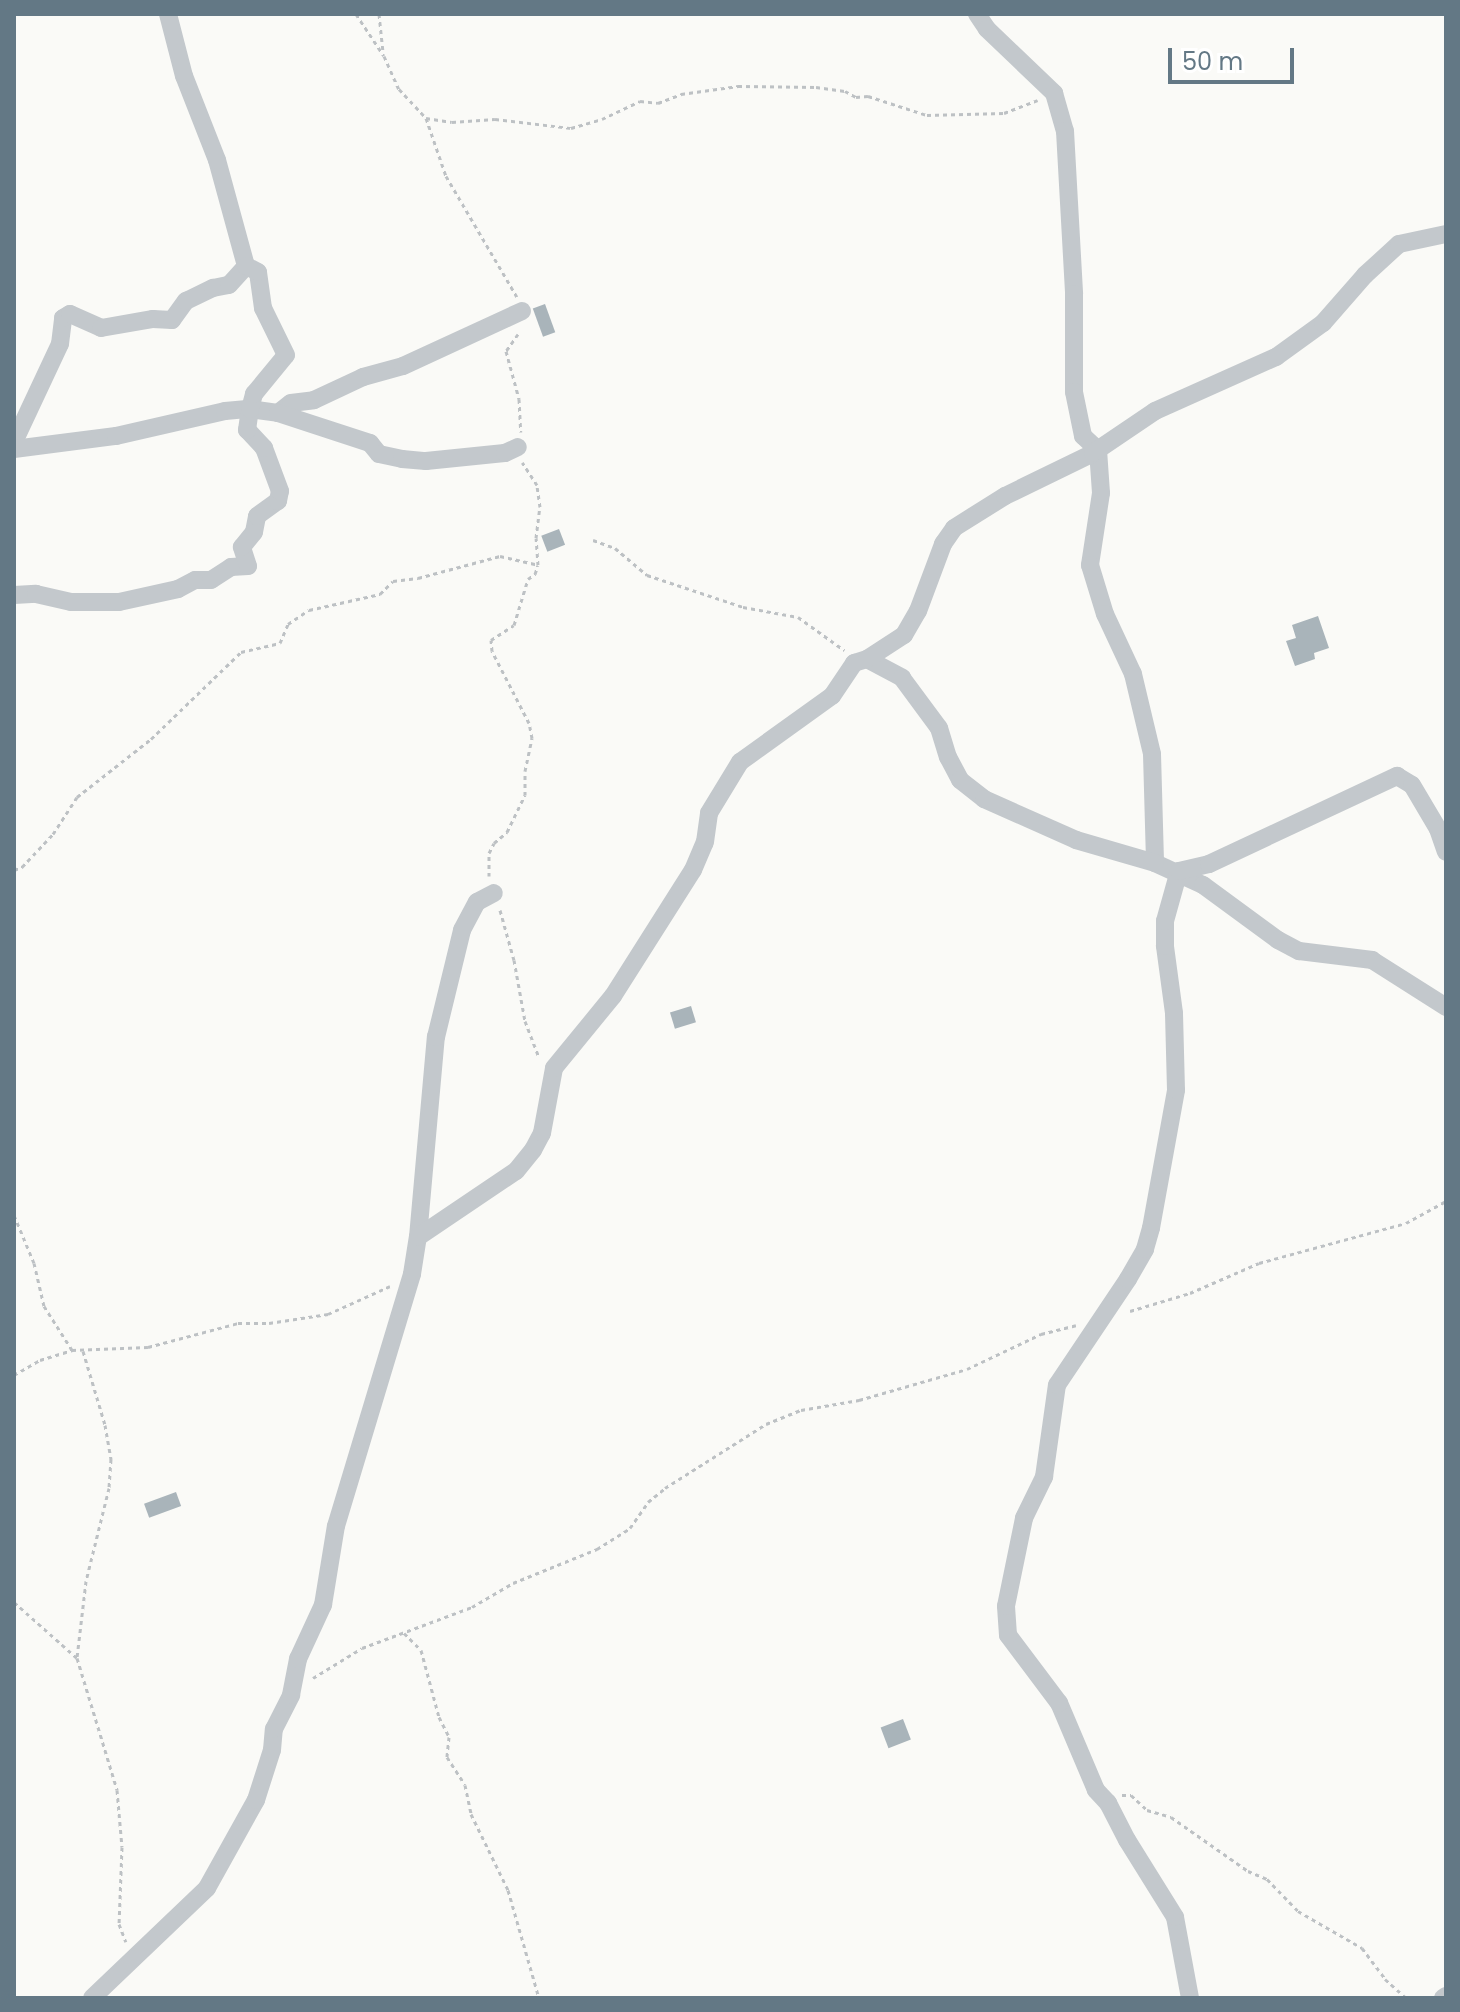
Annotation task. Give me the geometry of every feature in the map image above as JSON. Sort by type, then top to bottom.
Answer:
[{"type":"street","points":[[14,595],[36,594],[71,602],[119,602],[178,589],[195,580],[211,580],[231,567],[248,566],[242,547],[254,532],[257,516],[278,501],[280,491],[264,448],[247,430],[254,394],[286,355],[263,308],[258,272],[246,266],[217,160],[184,76],[168,14]]},
{"type":"street","points":[[977,14],[987,29],[1054,93],[1065,131],[1074,294],[1074,392],[1083,436],[1098,450],[1101,493],[1090,565],[1105,614],[1133,674],[1152,754],[1155,863]]},
{"type":"street","points":[[418,1237],[516,1171],[533,1150],[542,1133],[554,1068],[613,996],[693,870],[705,842],[709,813],[740,762],[832,696],[860,661],[904,635],[918,611],[943,544],[954,528],[1005,496],[1098,450],[1155,411],[1228,381],[1303,339],[1323,323],[1365,275],[1399,244],[1446,234]]},
{"type":"street","points":[[14,442],[60,344],[63,318],[70,314],[101,328],[153,319],[172,320],[186,301],[213,288],[229,285],[246,266]]},
{"type":"street","points":[[278,413],[291,403],[314,400],[363,377],[403,366],[522,311]]},
{"type":"street","points":[[14,449],[116,436],[225,411],[250,409],[278,413],[370,443],[379,454],[402,459],[426,461],[505,453],[518,447]]},
{"type":"street","points":[[860,661],[902,678],[939,728],[948,757],[960,780],[984,799],[1076,840],[1179,871],[1237,908],[1278,940],[1299,951],[1372,960],[1446,1007]]},
{"type":"street","points":[[1179,871],[1209,864],[1397,776],[1412,785],[1438,829],[1446,852]]},
{"type":"street","points":[[1179,871],[1165,921],[1165,946],[1174,1013],[1176,1090],[1145,1249],[1104,1318],[1057,1385],[1044,1477],[1024,1518],[1006,1606],[1008,1635],[1012,1645],[1059,1703],[1096,1790],[1108,1803],[1175,1917],[1190,1998]]},
{"type":"street","points":[[92,1998],[207,1888],[256,1800],[272,1750],[274,1729],[291,1695],[298,1659],[323,1605],[336,1526],[412,1274],[436,1037],[462,930],[477,902],[494,893]]},
{"type":"path","points":[[356,14],[384,56],[399,89],[426,118],[446,176],[501,265],[522,311],[523,328],[506,351],[519,399],[522,423],[518,447],[522,463],[537,485],[540,507],[536,538],[538,565],[535,574],[528,579],[514,625],[491,640],[492,651],[529,723],[532,738],[525,771],[525,795],[519,811],[489,853],[488,872],[514,960],[525,1021],[550,1085]]},
{"type":"path","points":[[379,14],[384,56]]},
{"type":"path","points":[[426,118],[452,122],[495,119],[571,128],[602,119],[640,101],[658,103],[681,94],[738,86],[816,87],[845,91],[856,97],[868,96],[927,115],[1004,113],[1054,93]]},
{"type":"path","points":[[593,540],[615,548],[647,575],[743,607],[808,622],[820,634],[860,661]]},
{"type":"path","points":[[14,870],[22,867],[53,834],[77,797],[151,739],[241,652],[280,643],[288,624],[309,610],[380,594],[393,581],[418,578],[500,556],[538,565]]},
{"type":"path","points":[[291,1695],[318,1673],[362,1648],[472,1607],[513,1583],[616,1538],[630,1528],[648,1502],[665,1488],[766,1424],[801,1410],[859,1400],[967,1369],[1041,1334],[1190,1293],[1259,1263],[1406,1223],[1446,1201]]},
{"type":"path","points":[[14,1215],[34,1263],[44,1306],[72,1350]]},
{"type":"path","points":[[14,1375],[40,1360],[72,1350],[148,1347],[238,1323],[269,1323],[328,1314],[377,1294],[412,1274]]},
{"type":"path","points":[[83,1351],[105,1425],[111,1459],[109,1488],[86,1581],[77,1658],[117,1790],[122,1847],[119,1924],[132,1957]]},
{"type":"path","points":[[14,1602],[77,1658]]},
{"type":"path","points":[[404,1633],[421,1650],[439,1717],[449,1737],[447,1757],[461,1777],[471,1814],[508,1890],[539,1998]]},
{"type":"path","points":[[1108,1803],[1121,1795],[1131,1795],[1143,1807],[1171,1817],[1248,1871],[1267,1879],[1298,1911],[1362,1948],[1385,1979],[1406,1998]]},
{"type":"building","points":[[545,304],[555,332],[543,337],[533,308]]},
{"type":"building","points":[[559,529],[565,545],[547,552],[541,536]]},
{"type":"building","points":[[1318,616],[1329,648],[1314,653],[1315,659],[1295,666],[1286,641],[1296,638],[1292,625]]},
{"type":"building","points":[[691,1006],[696,1022],[675,1029],[670,1012]]},
{"type":"building","points":[[176,1492],[181,1506],[149,1518],[144,1504]]},
{"type":"building","points":[[903,1719],[911,1740],[888,1748],[881,1728]]}]
